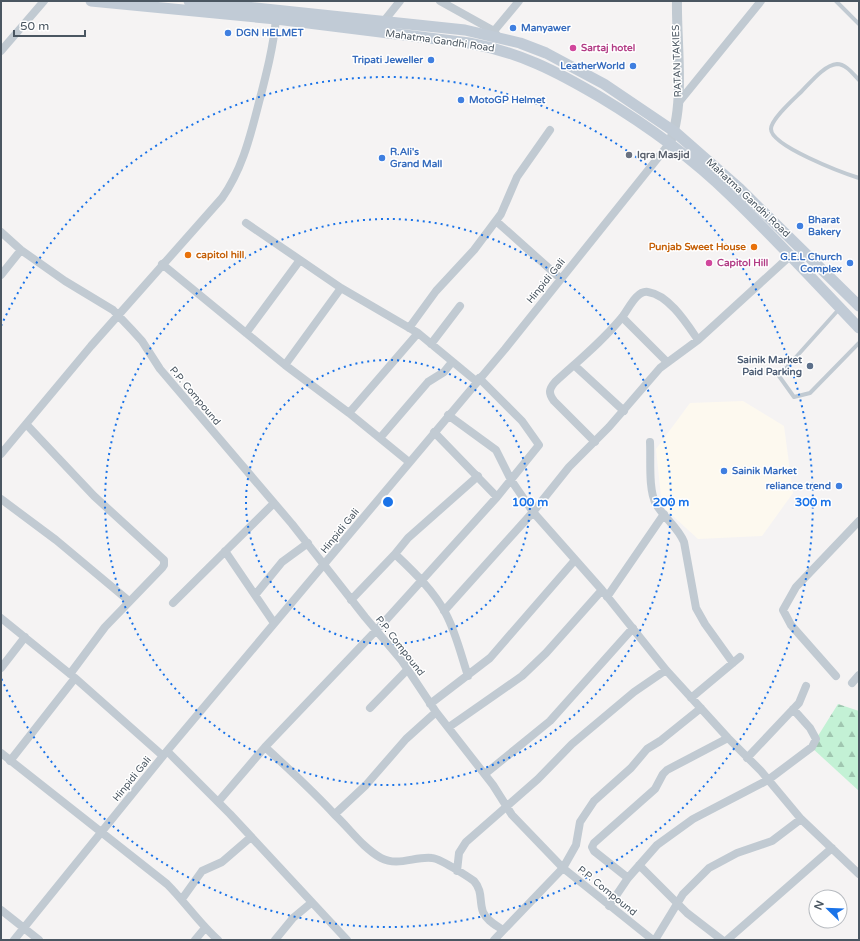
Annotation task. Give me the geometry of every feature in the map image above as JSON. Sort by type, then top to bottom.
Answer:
[{"type":"main road","name":"Mahatma Gandhi Road","points":[[91,1],[276,19],[469,43],[518,55],[544,65],[579,84],[631,116],[669,144],[730,194],[859,328]]},
{"type":"main road","name":"Mahatma Gandhi Road","points":[[189,1],[453,28],[496,34],[546,53],[573,66],[604,84],[675,132],[740,189],[859,306]]},
{"type":"street","points":[[1,51],[44,1]]},
{"type":"street","points":[[384,21],[400,1]]},
{"type":"street","points":[[440,1],[496,34],[519,1]]},
{"type":"street","name":"RATAN TAKIES","points":[[669,144],[675,132],[679,102],[676,1]]},
{"type":"street","points":[[679,102],[761,1]]},
{"type":"street","points":[[1,454],[162,264],[222,198],[240,168],[248,144],[271,59],[276,19]]},
{"type":"street","points":[[409,328],[436,291],[474,250],[496,221],[504,208],[517,177],[550,130]]},
{"type":"street","name":"Hinpidi Gali","points":[[14,940],[165,754],[325,564],[561,279],[669,144]]},
{"type":"street","points":[[496,221],[561,279]]},
{"type":"street","points":[[218,802],[265,747],[376,631],[497,496],[511,480],[519,467],[539,446],[522,420],[477,380],[418,334],[342,288],[246,223]]},
{"type":"street","name":"P.P. Compound","points":[[1,232],[21,250],[65,281],[113,310],[142,341],[160,369],[308,543],[351,600],[408,669],[430,704],[485,774],[506,807],[563,868],[654,940]]},
{"type":"street","points":[[1,275],[21,250]]},
{"type":"street","points":[[444,611],[533,512],[565,471],[624,411],[667,362],[698,340],[790,256]]},
{"type":"street","points":[[246,333],[300,260]]},
{"type":"street","points":[[162,264],[285,365],[348,412],[409,462]]},
{"type":"street","points":[[285,365],[342,288]]},
{"type":"street","points":[[594,442],[550,395],[551,386],[622,317],[637,296],[643,292],[649,292],[663,299],[676,310],[698,340]]},
{"type":"street","points":[[431,344],[460,306]]},
{"type":"street","points":[[622,317],[667,362]]},
{"type":"street","points":[[348,412],[418,334]]},
{"type":"street","points":[[380,438],[424,386],[433,377],[444,372],[452,362]]},
{"type":"street","points":[[574,365],[624,411]]},
{"type":"street","points":[[448,415],[496,450],[511,480],[533,512],[604,593],[666,670],[768,780],[801,819],[859,874]]},
{"type":"street","points":[[10,761],[73,676],[105,627],[162,568],[164,564],[164,560],[94,496],[26,424]]},
{"type":"street","points":[[434,432],[497,496]]},
{"type":"street","points":[[650,442],[653,497],[664,514],[681,535],[684,542],[696,608],[705,624],[733,663]]},
{"type":"street","points":[[351,600],[395,554],[408,538],[478,476]]},
{"type":"street","points":[[1,499],[56,540],[129,601]]},
{"type":"street","points":[[173,603],[274,503]]},
{"type":"street","points":[[449,727],[522,676],[546,653],[604,593],[664,514]]},
{"type":"street","points":[[836,676],[790,625],[783,610],[796,588],[859,521]]},
{"type":"street","points":[[256,594],[282,562],[308,543]]},
{"type":"street","points":[[225,551],[256,594],[274,624]]},
{"type":"street","points":[[395,554],[421,581],[444,611],[468,676]]},
{"type":"street","points":[[430,704],[482,666],[575,560]]},
{"type":"street","points":[[1,618],[73,676],[165,754],[218,802],[347,940]]},
{"type":"street","points":[[485,774],[550,721],[633,628]]},
{"type":"street","points":[[1,668],[25,637]]},
{"type":"street","points":[[691,698],[740,657]]},
{"type":"street","points":[[370,708],[408,669]]},
{"type":"street","points":[[456,871],[462,848],[600,720],[638,689],[666,670]]},
{"type":"street","points":[[852,683],[859,675]]},
{"type":"street","points":[[747,758],[794,709],[806,686]]},
{"type":"street","points":[[494,940],[563,868],[576,845],[580,822],[601,793],[632,768],[647,749],[660,741],[701,708]]},
{"type":"street","points":[[610,906],[628,878],[657,845],[687,823],[768,780],[815,744],[814,733],[794,709]]},
{"type":"street","points":[[334,814],[366,785],[406,739],[436,712]]},
{"type":"street","points":[[628,878],[594,851],[592,847],[594,843],[655,789],[663,774],[667,770],[728,738]]},
{"type":"street","points":[[265,747],[371,851],[385,860],[398,862],[432,858],[439,860],[470,878],[478,886],[483,912],[493,924],[503,930]]},
{"type":"street","points":[[1,753],[162,880],[182,899],[205,928],[218,940]]},
{"type":"street","points":[[654,940],[676,903],[709,868],[737,854],[772,841],[801,819]]},
{"type":"street","points":[[182,899],[206,868],[222,862],[251,837]]},
{"type":"street","points":[[726,940],[832,848]]},
{"type":"street","points":[[639,865],[676,903],[722,940]]},
{"type":"street","points":[[275,940],[293,918],[311,903]]},
{"type":"street","points":[[1,910],[39,940]]},
{"type":"street","points":[[195,940],[205,928]]},
{"type":"lane","points":[[836,1],[859,24]]},
{"type":"lane","points":[[859,79],[842,65],[836,64],[828,67],[784,110],[773,122],[771,128],[772,134],[778,139],[813,161],[859,178]]},
{"type":"lane","points":[[840,308],[779,376],[794,397],[810,393],[859,343]]},
{"type":"shaded area","name":"Sainik Market","points":[[743,401],[784,426],[793,493],[762,536],[698,539],[662,506],[656,449],[690,403]]},
{"type":"green space","points":[[838,704],[859,711],[859,791],[811,747]]},
{"type":"place","name":"Manyawer","points":[[513,28]]},
{"type":"place","name":"DGN HELMET","points":[[228,33]]},
{"type":"place","name":"Sartaj hotel","points":[[573,48]]},
{"type":"place","name":"Tripati Jeweller","points":[[431,60]]},
{"type":"place","name":"LeatherWorld","points":[[633,66]]},
{"type":"place","name":"MotoGP Helmet","points":[[461,100]]},
{"type":"place","name":"Iqra Masjid","points":[[629,155]]},
{"type":"place","name":"R.Ali's Grand Mall","points":[[382,158]]},
{"type":"place","name":"Bharat Bakery","points":[[800,226]]},
{"type":"place","name":"Punjab Sweet House","points":[[754,247]]},
{"type":"place","name":"capitol hill","points":[[188,255]]},
{"type":"place","name":"Capitol Hill","points":[[709,263]]},
{"type":"place","name":"G.E.L Church Complex","points":[[850,263]]},
{"type":"place","name":"Sainik Market Paid Parking","points":[[810,366]]},
{"type":"place","name":"Sainik Market","points":[[724,471]]},
{"type":"place","name":"reliance trend","points":[[839,486]]}]
